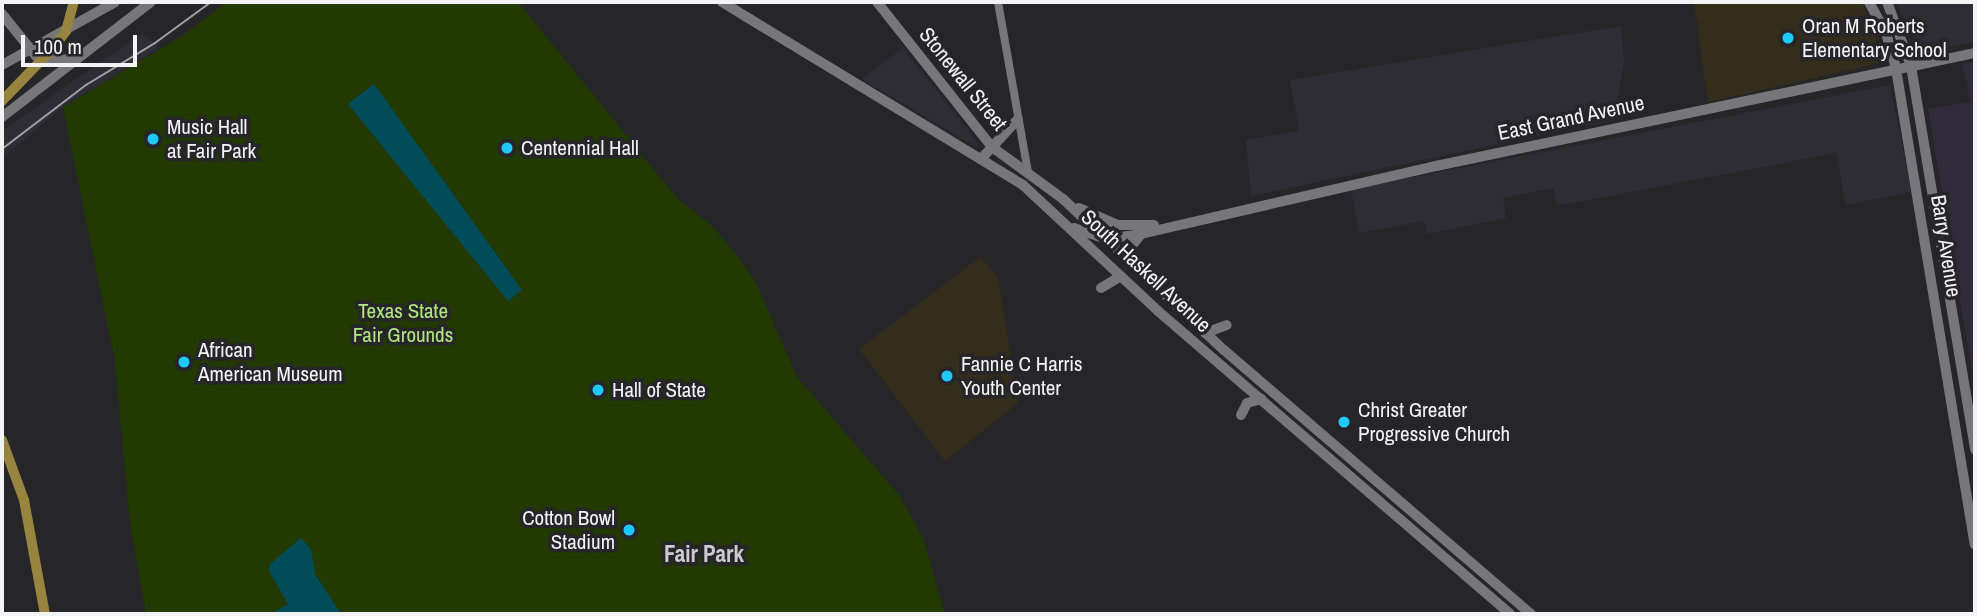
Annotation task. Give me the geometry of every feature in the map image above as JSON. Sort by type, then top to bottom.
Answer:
[{"type":"main road","points":[[2,101],[44,61],[66,31],[74,2]]},
{"type":"main road","points":[[2,65],[115,2]]},
{"type":"main road","points":[[2,117],[151,2]]},
{"type":"main road","name":"South Haskell Avenue","points":[[722,2],[1023,185],[1121,276],[1510,614]]},
{"type":"main road","name":"Stonewall Street","points":[[877,2],[992,147],[1028,172]]},
{"type":"main road","name":"Barry Avenue","points":[[1868,2],[1886,33],[1896,69],[1972,499],[1975,544]]},
{"type":"main road","points":[[1887,2],[1911,66],[1975,450]]},
{"type":"main road","points":[[2,14],[29,50],[44,61],[76,59]]},
{"type":"main road","name":"East Grand Avenue","points":[[1106,239],[1141,234],[1176,224],[1975,53]]},
{"type":"main road","points":[[981,159],[1018,120]]},
{"type":"main road","name":"South Haskell Avenue","points":[[1028,172],[1063,198],[1205,332],[1531,614]]},
{"type":"main road","points":[[1063,198],[1118,225],[1106,239],[1100,256]]},
{"type":"main road","name":"East Grand Avenue","points":[[1118,225],[1176,224]]},
{"type":"main road","points":[[1067,225],[1106,239]]},
{"type":"main road","points":[[1133,265],[1131,247],[1141,234]]},
{"type":"main road","points":[[1101,288],[1121,276]]},
{"type":"main road","points":[[1205,332],[1227,325]]},
{"type":"main road","points":[[1241,415],[1247,403],[1261,399]]},
{"type":"main road","points":[[2,440],[15,470],[45,614]]},
{"type":"street","points":[[998,2],[1028,172]]},
{"type":"street","points":[[2,473],[15,470]]},
{"type":"shaded area","name":"Oran M Roberts Elementary School","points":[[1694,2],[1862,2],[1885,62],[1708,102]]},
{"type":"shaded area","points":[[1896,2],[1975,2],[1975,42],[1921,53]]},
{"type":"shaded area","points":[[1621,26],[1624,63],[1614,120],[1251,196],[1246,140],[1299,131],[1290,80]]},
{"type":"shaded area","points":[[142,33],[159,48],[63,107],[2,158],[2,131]]},
{"type":"shaded area","points":[[903,48],[978,143],[976,147],[862,79]]},
{"type":"shaded area","points":[[1975,61],[1975,389],[1928,109],[1971,102],[1962,64]]},
{"type":"shaded area","points":[[1890,85],[1911,192],[1846,205],[1836,153],[1557,206],[1553,188],[1503,198],[1506,218],[1427,234],[1424,221],[1359,233],[1351,189]]},
{"type":"shaded area","name":"Fannie C Harris Youth Center","points":[[980,257],[998,277],[1018,403],[945,461],[859,349]]},
{"type":"green space","name":"Texas State Fair Grounds","points":[[227,2],[518,2],[677,198],[713,227],[739,258],[756,283],[797,377],[899,495],[923,538],[945,614],[146,614],[130,524],[115,362],[63,107],[182,36]]},
{"type":"water","points":[[374,84],[522,290],[508,301],[348,104]]},
{"type":"water","points":[[301,538],[311,549],[315,574],[341,614],[271,614],[288,604],[269,571],[270,564]]},
{"type":"tram line","points":[[2,149],[86,85],[155,43],[211,2]]},
{"type":"place","name":"Oran M Roberts Elementary School","points":[[1788,38]]},
{"type":"place","name":"Music Hall at Fair Park","points":[[153,139]]},
{"type":"place","name":"Centennial Hall","points":[[507,148]]},
{"type":"place","name":"African American Museum","points":[[184,362]]},
{"type":"place","name":"Fannie C Harris Youth Center","points":[[947,376]]},
{"type":"place","name":"Hall of State","points":[[598,390]]},
{"type":"place","name":"Christ Greater Progressive Church","points":[[1344,422]]},
{"type":"place","name":"Cotton Bowl Stadium","points":[[629,530]]},
{"type":"district","name":"Fair Park","points":[[704,554]]}]
